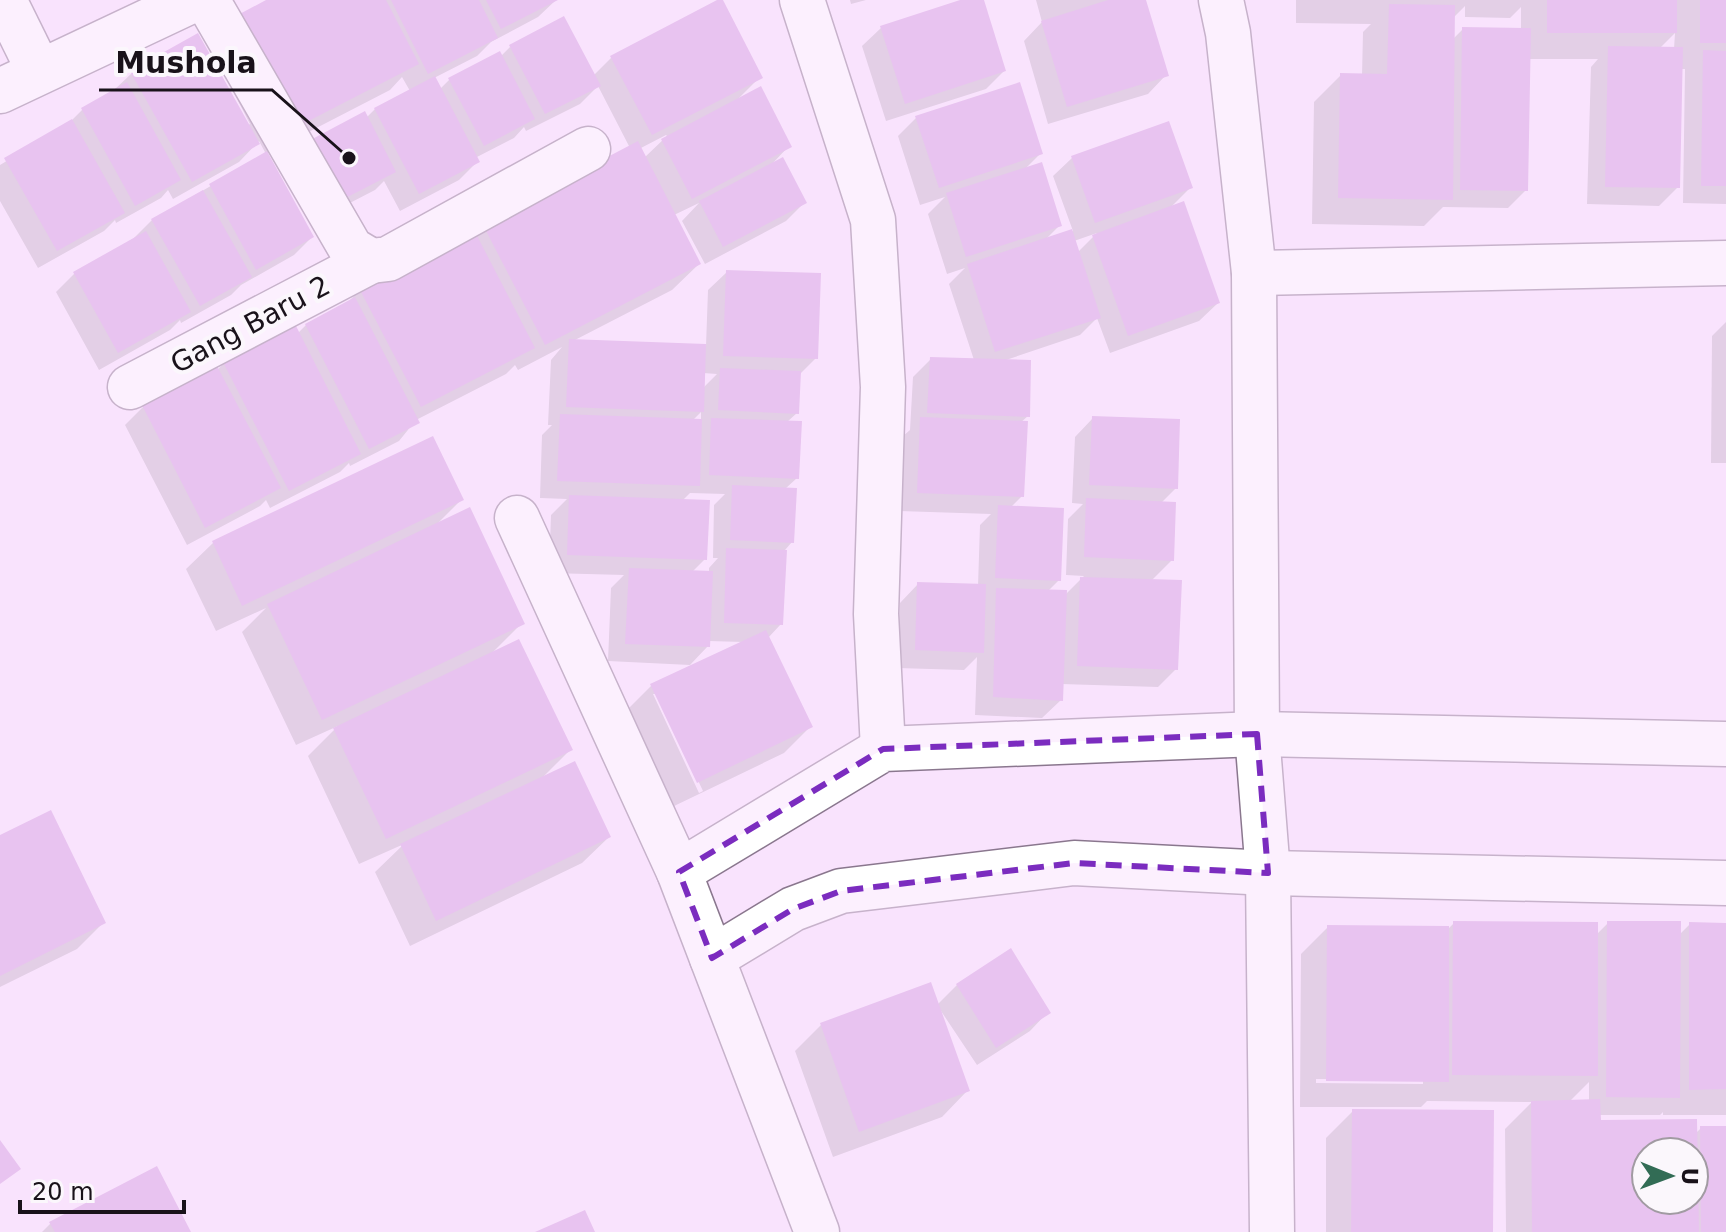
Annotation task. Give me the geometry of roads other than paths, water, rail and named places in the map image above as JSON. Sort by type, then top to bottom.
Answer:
[{"type":"street","points":[[4,0],[39,71]]},
{"type":"street","points":[[0,91],[193,0]]},
{"type":"street","points":[[207,0],[351,249],[371,261]]},
{"type":"street","points":[[802,0],[873,220],[883,387],[876,614],[883,749]]},
{"type":"street","points":[[1221,0],[1228,33],[1254,273],[1257,734],[1268,873],[1272,1232]]},
{"type":"street","name":"Gang Baru 2","points":[[130,387],[371,261],[388,259],[588,149]]},
{"type":"street","points":[[1254,273],[1726,263]]},
{"type":"street","points":[[517,518],[679,872],[817,1232]]},
{"type":"street","points":[[679,872],[883,749],[1257,734],[1726,744]]},
{"type":"street","points":[[712,958],[793,909],[841,891],[1074,863],[1268,873],[1726,883]]},
{"type":"place","name":"Mushola","points":[[349,158]]}]
